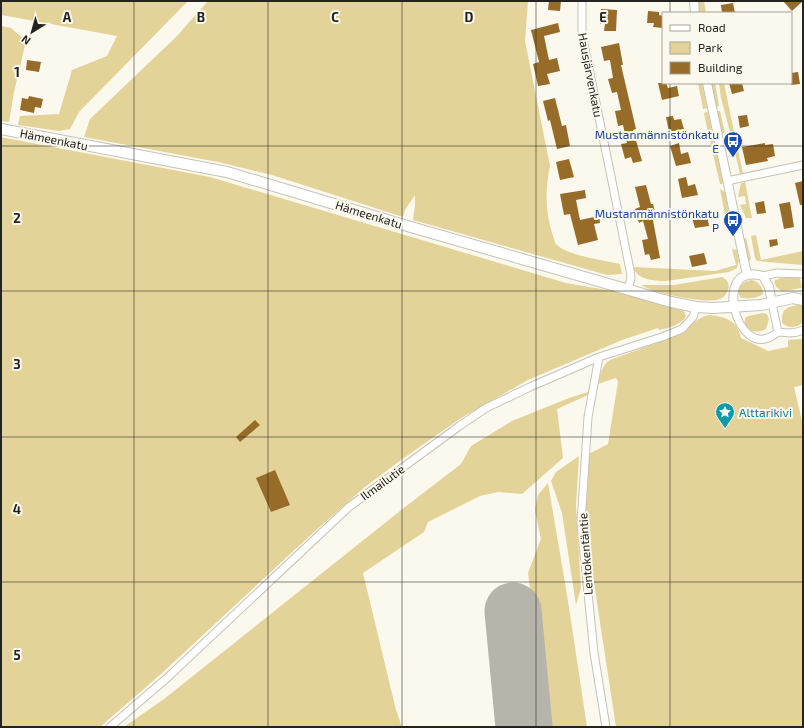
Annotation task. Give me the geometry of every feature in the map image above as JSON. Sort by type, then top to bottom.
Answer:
[{"type":"main road","name":"Hämeenkatu","points":[[1,129],[227,172],[671,302],[696,307],[734,308],[798,299],[800,292],[803,291]]},
{"type":"street","name":"Hausjärvenkatu","points":[[582,1],[582,34],[630,270],[631,278],[628,290]]},
{"type":"street","points":[[694,1],[695,12]]},
{"type":"street","points":[[707,84],[747,275]]},
{"type":"street","points":[[727,181],[803,165]]},
{"type":"street","points":[[803,274],[777,273],[763,276],[755,274],[747,275],[739,278],[732,296],[739,324],[748,335],[756,338],[767,338],[778,332],[796,333],[803,330]]},
{"type":"street","points":[[763,276],[769,287],[778,332]]},
{"type":"street","name":"Ilmailutie","points":[[110,727],[167,678],[349,507],[458,427],[486,408],[530,387],[599,357],[662,337],[682,328],[693,317],[696,307]]},
{"type":"street","name":"Lentokentäntie","points":[[599,357],[588,418],[581,523],[594,653],[606,727]]},
{"type":"green space","points":[[1,1],[188,1],[79,112],[70,129],[59,131],[18,125],[20,116],[59,114],[72,70],[107,56],[117,36],[1,15]]},
{"type":"green space","points":[[208,1],[528,1],[525,41],[550,166],[547,184],[547,210],[554,241],[561,248],[568,251],[586,257],[620,264],[622,274],[607,275],[413,220],[415,195],[405,210],[403,217],[272,175],[218,162],[84,137],[90,119],[176,37]]},
{"type":"green space","points":[[698,1],[704,1],[706,12],[699,12]]},
{"type":"green space","points":[[1,26],[11,28],[26,41],[14,92],[9,122],[1,121]]},
{"type":"green space","points":[[698,84],[702,84],[707,108],[703,109]]},
{"type":"green space","points":[[711,84],[715,84],[719,106],[716,107]]},
{"type":"green space","points":[[719,84],[724,84],[734,132],[730,132],[721,98]]},
{"type":"green space","points":[[717,111],[720,111],[725,133],[722,133]]},
{"type":"green space","points":[[707,112],[712,132],[708,133],[704,113]]},
{"type":"green space","points":[[735,135],[743,174],[740,174],[731,136]]},
{"type":"green space","points":[[1,137],[210,177],[566,283],[619,292],[676,308],[684,311],[686,316],[681,322],[674,326],[659,330],[658,328],[622,340],[528,380],[461,418],[401,460],[365,487],[315,531],[162,673],[100,727],[1,727]]},
{"type":"green space","points":[[709,137],[714,138],[723,184],[720,184]]},
{"type":"green space","points":[[745,182],[752,218],[746,218],[740,205],[746,204],[745,196],[738,197],[741,183]]},
{"type":"green space","points":[[720,189],[725,192],[730,219],[726,221]]},
{"type":"green space","points":[[756,235],[761,260],[803,251],[803,265],[757,261],[755,258],[751,236]]},
{"type":"green space","points":[[746,238],[751,259],[749,261],[743,239]]},
{"type":"green space","points":[[732,249],[737,250],[739,261],[737,268],[729,272],[661,281],[646,279],[638,275],[633,267],[715,271],[736,265]]},
{"type":"green space","points":[[722,277],[728,282],[729,286],[727,293],[721,299],[710,301],[678,297],[641,285],[674,285]]},
{"type":"green space","points":[[780,278],[800,278],[802,288],[782,291],[776,287],[774,281]]},
{"type":"green space","points":[[751,280],[760,284],[763,294],[752,298],[740,297],[739,288],[745,282]]},
{"type":"green space","points":[[803,304],[803,322],[798,326],[792,327],[782,323],[783,313],[787,308]]},
{"type":"green space","points":[[763,313],[767,314],[769,319],[766,329],[758,332],[751,330],[746,326],[745,318]]},
{"type":"green space","points":[[709,315],[730,320],[737,327],[741,338],[768,351],[788,347],[788,340],[803,339],[803,385],[794,387],[803,425],[803,727],[616,727],[585,524],[587,455],[608,444],[618,382],[616,378],[598,384],[603,367],[610,360],[673,337],[695,321]]},
{"type":"green space","points":[[588,392],[588,395],[557,409],[563,458],[522,494],[498,492],[480,496],[428,522],[424,532],[363,573],[396,710],[402,727],[124,727],[164,699],[461,464],[471,446],[512,421]]},
{"type":"green space","points":[[579,456],[576,506],[581,588],[576,605],[562,513],[551,481],[556,472]]},
{"type":"green space","points":[[548,483],[587,727],[544,727],[535,626],[528,573],[541,539],[535,510],[538,495]]},
{"type":"building","points":[[549,1],[561,1],[560,11],[548,10]]},
{"type":"building","points":[[783,1],[803,1],[792,11]]},
{"type":"building","points":[[733,3],[735,12],[722,12],[721,5]]},
{"type":"building","points":[[601,9],[617,10],[616,31],[604,31],[605,24],[600,24]]},
{"type":"building","points":[[648,11],[659,12],[659,15],[662,16],[662,28],[653,27],[654,23],[647,23]]},
{"type":"building","points":[[558,23],[560,32],[544,36],[549,60],[557,58],[560,71],[547,74],[550,84],[538,86],[533,64],[539,62],[531,30]]},
{"type":"building","points":[[619,43],[623,65],[621,65],[636,129],[633,130],[642,161],[633,163],[631,157],[625,159],[621,144],[627,143],[623,125],[618,126],[615,111],[621,110],[617,92],[612,93],[608,79],[613,78],[610,60],[604,61],[601,47]]},
{"type":"building","points":[[27,60],[41,62],[39,72],[26,70]]},
{"type":"building","points":[[798,72],[800,84],[791,85],[792,73]]},
{"type":"building","points":[[658,83],[666,84],[668,88],[677,86],[679,96],[662,100]]},
{"type":"building","points":[[729,84],[742,84],[744,91],[732,94]]},
{"type":"building","points":[[29,96],[43,99],[41,108],[35,107],[34,113],[20,110],[22,98],[28,99]]},
{"type":"building","points":[[555,98],[562,126],[566,125],[570,146],[557,149],[550,120],[548,121],[543,101]]},
{"type":"building","points":[[747,115],[749,126],[740,128],[738,116]]},
{"type":"building","points":[[673,116],[674,120],[681,119],[684,129],[669,132],[666,117]]},
{"type":"building","points":[[679,143],[681,154],[688,152],[691,163],[676,166],[670,146]]},
{"type":"building","points":[[765,143],[765,145],[773,144],[775,156],[767,158],[768,161],[746,165],[742,147]]},
{"type":"building","points":[[569,159],[574,177],[560,180],[556,162]]},
{"type":"building","points":[[686,177],[688,186],[695,184],[698,195],[682,198],[678,179]]},
{"type":"building","points":[[803,181],[803,205],[800,205],[795,183]]},
{"type":"building","points":[[646,185],[657,219],[653,220],[660,258],[651,260],[649,254],[645,255],[642,240],[648,239],[643,221],[639,223],[635,209],[640,207],[635,187]]},
{"type":"building","points":[[585,190],[586,198],[576,200],[580,220],[599,216],[600,223],[594,224],[598,240],[578,245],[570,214],[564,215],[560,194]]},
{"type":"building","points":[[764,201],[766,213],[757,214],[755,203]]},
{"type":"building","points":[[790,202],[794,227],[784,229],[779,204]]},
{"type":"building","points":[[707,215],[709,226],[695,228],[692,218]]},
{"type":"building","points":[[777,239],[778,245],[770,247],[769,240]]},
{"type":"building","points":[[704,253],[707,264],[692,267],[689,256]]},
{"type":"building","points":[[255,420],[260,425],[240,442],[236,437]]},
{"type":"building","points":[[275,470],[290,505],[271,512],[256,478]]},
{"type":"runway","points":[[513,611],[524,727]]},
{"type":"place","name":"Mustanmännistönkatu E","points":[[733,158]]},
{"type":"place","name":"Mustanmännistönkatu P","points":[[733,237]]},
{"type":"place","name":"Alttarikivi","points":[[725,429]]}]
